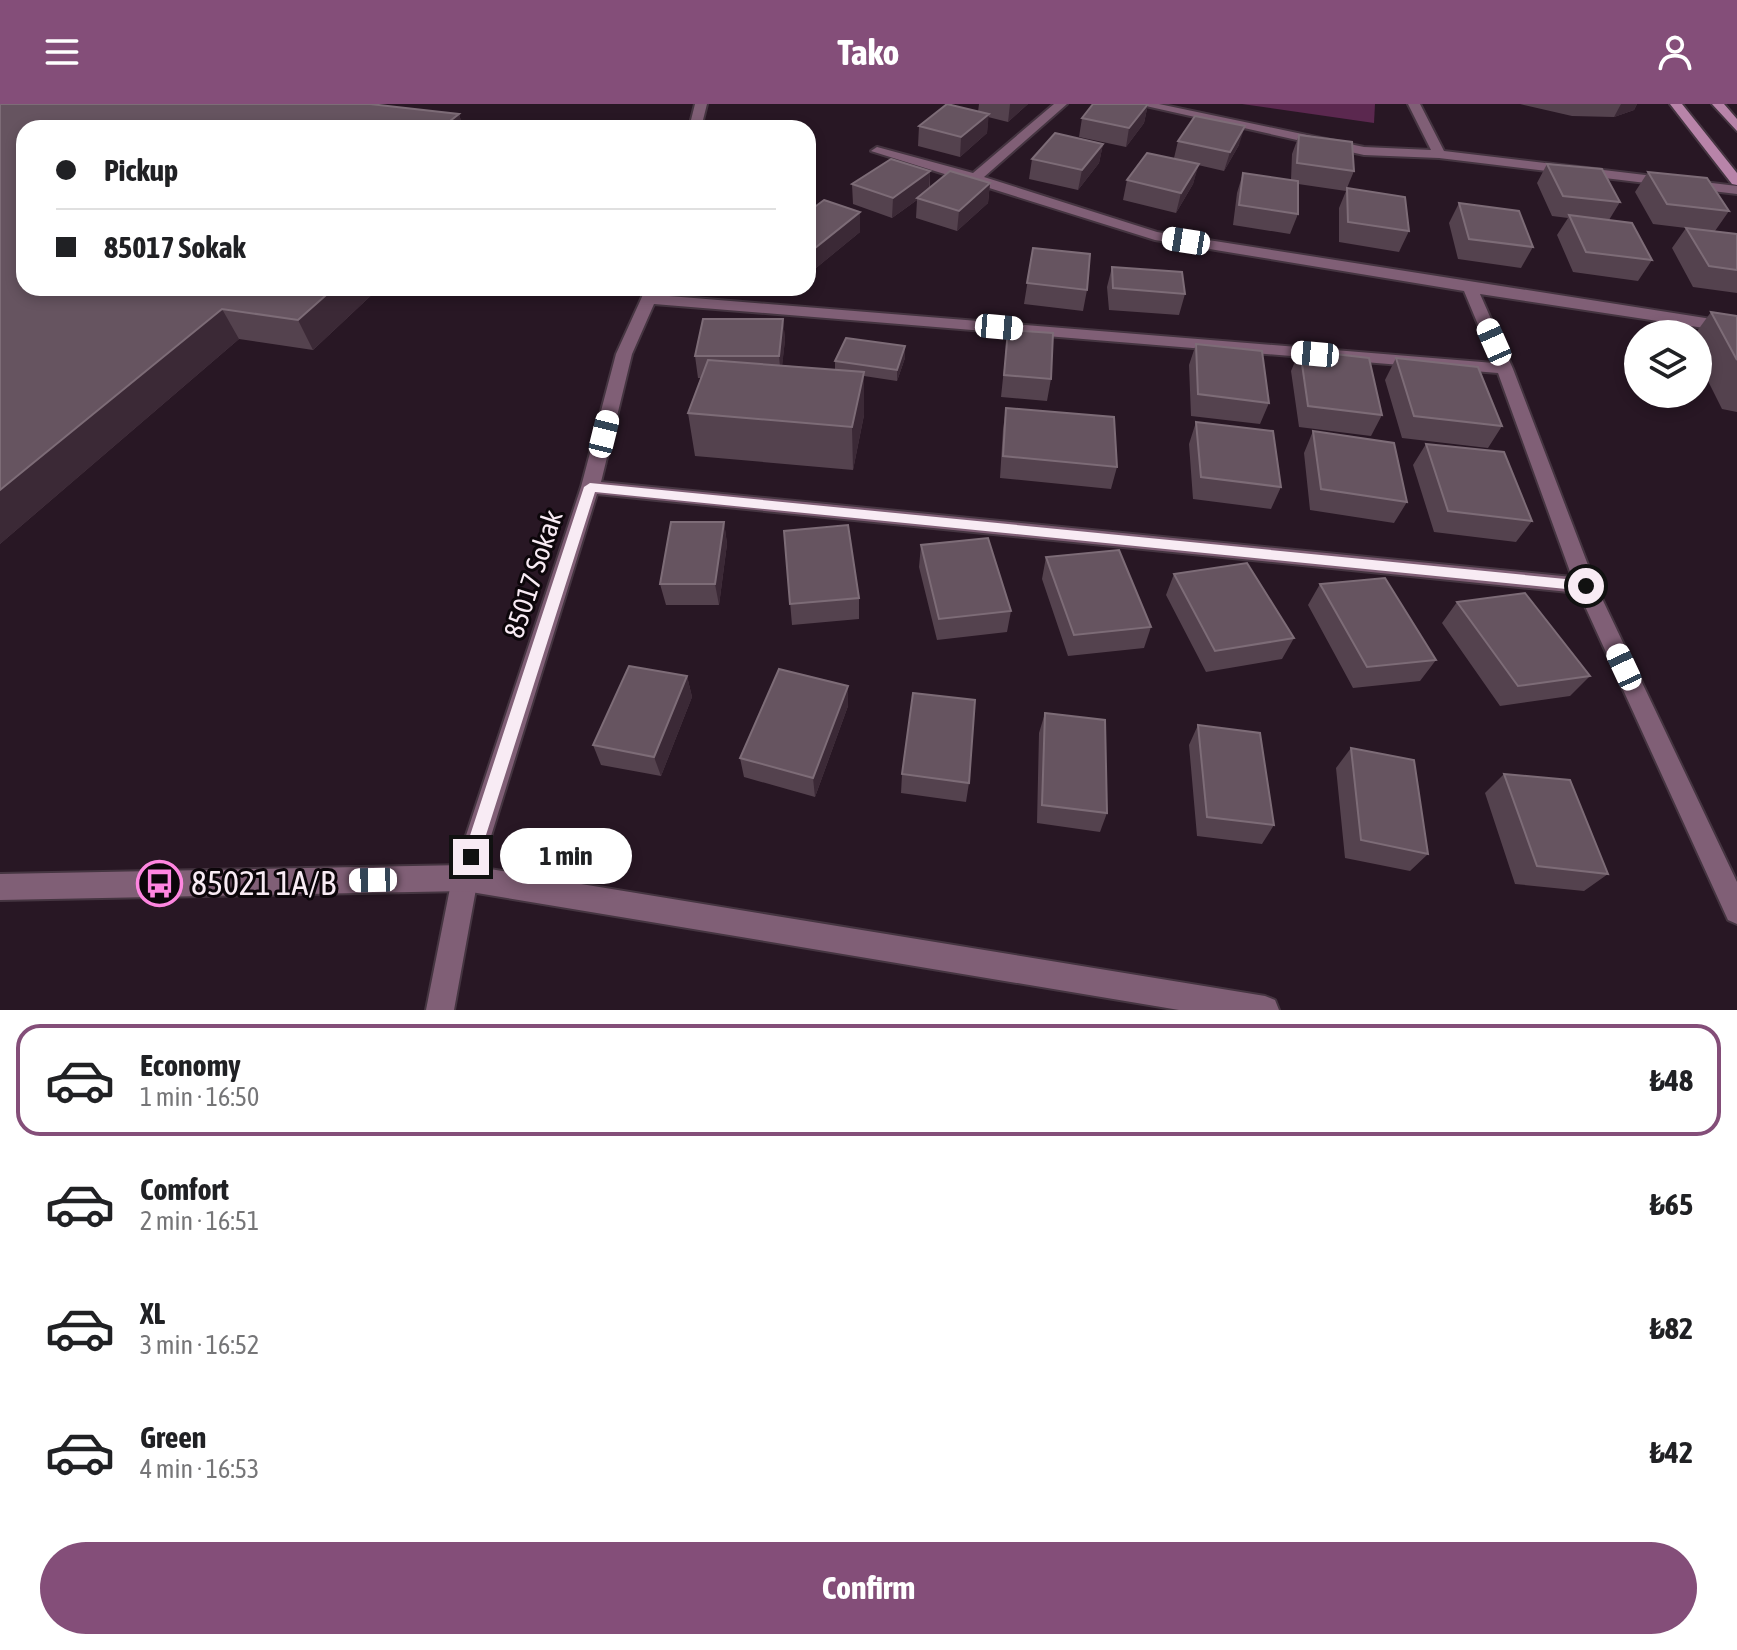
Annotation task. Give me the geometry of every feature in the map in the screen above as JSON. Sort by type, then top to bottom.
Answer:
[{"type":"main road","points":[[1676,104],[1737,181]]},
{"type":"main road","points":[[1718,104],[1737,127]]},
{"type":"street","points":[[975,178],[1061,104]]},
{"type":"street","points":[[1143,104],[1364,151],[1439,154],[1737,190]]},
{"type":"street","points":[[1414,104],[1439,154]]},
{"type":"street","points":[[877,151],[975,178],[1155,236],[1737,328]]},
{"type":"street","points":[[1470,288],[1505,369],[1586,586],[1737,911]]},
{"type":"street","name":"85017 Sokak","points":[[440,1010],[465,878],[590,487],[624,354],[651,296]]},
{"type":"street","points":[[686,296],[1505,369]]},
{"type":"street","points":[[590,487],[1586,586]]},
{"type":"street","points":[[0,887],[465,878],[1265,1010]]},
{"type":"shaded area","points":[[1242,104],[1375,104],[1374,123]]},
{"type":"building","points":[[0,104],[370,104],[459,114],[451,120],[16,120],[16,296],[325,296],[298,320],[222,309],[0,490]]},
{"type":"building","points":[[947,104],[989,114],[961,137],[919,126]]},
{"type":"building","points":[[1093,104],[1148,104],[1129,128],[1082,118]]},
{"type":"building","points":[[1195,116],[1245,126],[1230,152],[1178,141]]},
{"type":"building","points":[[1055,133],[1103,144],[1082,170],[1032,159]]},
{"type":"building","points":[[1299,135],[1352,142],[1354,171],[1297,163]]},
{"type":"building","points":[[1147,153],[1199,164],[1181,193],[1127,180]]},
{"type":"building","points":[[891,159],[930,171],[893,198],[852,184]]},
{"type":"building","points":[[1547,164],[1602,169],[1620,202],[1563,196]]},
{"type":"building","points":[[950,171],[990,183],[959,211],[917,198]]},
{"type":"building","points":[[1648,172],[1707,178],[1729,211],[1667,204]]},
{"type":"building","points":[[1243,173],[1298,181],[1298,214],[1239,205]]},
{"type":"building","points":[[1347,188],[1405,197],[1409,231],[1348,222]]},
{"type":"building","points":[[824,200],[860,212],[816,247],[816,206]]},
{"type":"building","points":[[1459,203],[1519,211],[1533,247],[1469,239]]},
{"type":"building","points":[[1569,215],[1632,223],[1652,260],[1586,252]]},
{"type":"building","points":[[1686,228],[1737,234],[1737,270],[1709,266]]},
{"type":"building","points":[[1033,248],[1090,254],[1087,290],[1027,283]]},
{"type":"building","points":[[1112,267],[1182,272],[1185,294],[1113,288]]},
{"type":"building","points":[[1711,312],[1737,316],[1737,360]]},
{"type":"building","points":[[703,319],[783,319],[779,356],[695,356]]},
{"type":"building","points":[[1008,330],[1053,333],[1051,379],[1004,375]]},
{"type":"building","points":[[846,338],[905,346],[897,370],[835,361]]},
{"type":"building","points":[[1196,344],[1262,351],[1269,403],[1198,394]]},
{"type":"building","points":[[1300,350],[1369,358],[1382,415],[1308,406]]},
{"type":"building","points":[[1396,358],[1478,367],[1502,426],[1414,416]]},
{"type":"building","points":[[708,360],[864,372],[852,427],[688,413]]},
{"type":"building","points":[[1006,408],[1114,417],[1117,467],[1003,456]]},
{"type":"building","points":[[1196,422],[1273,431],[1281,487],[1201,477]]},
{"type":"building","points":[[1313,431],[1394,443],[1407,502],[1321,489]]},
{"type":"building","points":[[1426,444],[1504,452],[1532,521],[1448,511]]},
{"type":"building","points":[[671,522],[724,522],[715,584],[660,584]]},
{"type":"building","points":[[848,525],[859,598],[790,604],[784,531]]},
{"type":"building","points":[[988,538],[1011,611],[939,619],[921,545]]},
{"type":"building","points":[[1119,550],[1151,627],[1074,635],[1046,557]]},
{"type":"building","points":[[1247,563],[1294,638],[1215,651],[1174,574]]},
{"type":"building","points":[[1385,578],[1436,660],[1367,667],[1320,584]]},
{"type":"building","points":[[1525,593],[1590,676],[1518,686],[1457,602]]},
{"type":"building","points":[[629,666],[687,676],[654,757],[593,745]]},
{"type":"building","points":[[779,669],[848,686],[813,778],[740,758]]},
{"type":"building","points":[[913,693],[975,700],[969,783],[902,774]]},
{"type":"building","points":[[1045,713],[1105,720],[1107,813],[1042,805]]},
{"type":"building","points":[[1198,725],[1260,733],[1274,825],[1207,817]]},
{"type":"building","points":[[1351,748],[1414,760],[1428,854],[1361,840]]},
{"type":"building","points":[[1504,774],[1570,780],[1608,874],[1537,866]]},
{"type":"place","name":"85021 1A/B","points":[[160,883]]},
{"type":"route","points":[[471,857],[590,487],[1586,586]]}]
